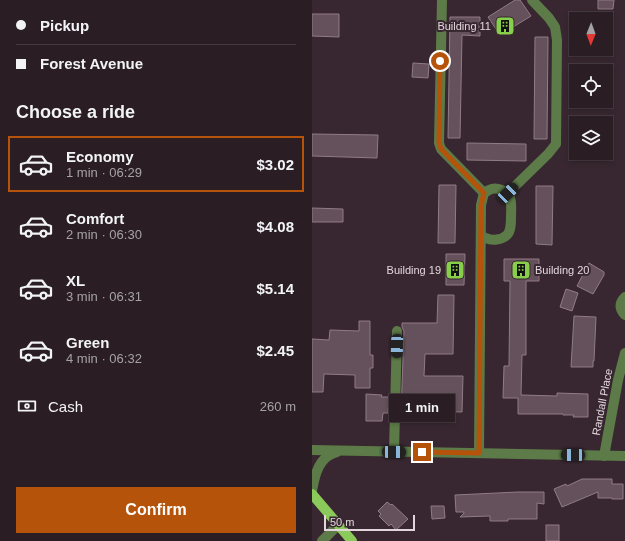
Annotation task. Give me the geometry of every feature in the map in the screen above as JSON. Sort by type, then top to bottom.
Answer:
[{"type":"main road","points":[[314,498],[352,541]]},
{"type":"street","points":[[442,0],[439,143],[441,149],[484,193]]},
{"type":"street","points":[[508,193],[548,154],[556,144],[557,40],[555,28],[549,18],[532,0]]},
{"type":"street","points":[[479,453],[481,205],[484,193],[490,189],[502,190],[508,193],[511,205],[510,229],[507,235],[501,239],[494,240],[486,239],[481,235]]},
{"type":"street","points":[[625,297],[620,304],[625,315]]},
{"type":"street","points":[[394,452],[397,331]]},
{"type":"street","name":"Randall Place","points":[[604,456],[617,386],[625,353]]},
{"type":"street","points":[[312,450],[624,456]]},
{"type":"street","points":[[314,498],[315,477],[320,464],[327,456],[341,451]]},
{"type":"street","points":[[322,541],[338,525]]},
{"type":"building","name":"Building 11","points":[[515,0],[520,0],[531,16],[500,35],[488,17]]},
{"type":"building","points":[[598,0],[614,0],[613,9],[598,9]]},
{"type":"building","points":[[312,14],[339,14],[339,37],[312,36]]},
{"type":"building","points":[[450,17],[480,17],[480,36],[462,35],[460,138],[448,138]]},
{"type":"building","points":[[535,37],[548,37],[547,139],[534,139]]},
{"type":"building","points":[[413,63],[429,64],[428,78],[412,77]]},
{"type":"building","points":[[312,134],[378,135],[377,158],[312,156]]},
{"type":"building","points":[[467,143],[526,144],[526,161],[467,160]]},
{"type":"building","points":[[439,185],[456,185],[455,243],[438,243]]},
{"type":"building","points":[[536,186],[553,186],[552,245],[536,244]]},
{"type":"building","points":[[312,208],[343,209],[343,222],[312,222]]},
{"type":"building","name":"Building 19","points":[[446,254],[465,254],[464,285],[446,285]]},
{"type":"building","points":[[504,259],[539,259],[539,281],[526,281],[526,355],[522,355],[521,395],[557,396],[557,393],[588,394],[588,417],[573,417],[574,415],[563,414],[518,414],[518,398],[503,398],[504,366],[509,366],[510,281],[504,281]]},
{"type":"building","points":[[589,263],[604,272],[604,275],[593,294],[577,286]]},
{"type":"building","points":[[566,289],[578,293],[572,311],[560,307]]},
{"type":"building","points":[[438,295],[454,295],[453,354],[425,354],[424,376],[463,376],[462,412],[423,411],[423,414],[401,413],[404,331],[402,323],[437,323]]},
{"type":"building","points":[[574,316],[596,317],[593,367],[571,367]]},
{"type":"building","points":[[359,321],[370,321],[370,355],[373,355],[373,368],[370,368],[370,388],[355,388],[355,375],[324,374],[323,392],[312,392],[312,339],[329,340],[330,330],[359,331]]},
{"type":"building","points":[[366,394],[389,397],[388,413],[383,413],[382,421],[366,421]]},
{"type":"building","points":[[582,479],[612,479],[612,484],[623,484],[623,499],[598,498],[598,492],[562,507],[554,489],[566,484],[567,486]]},
{"type":"building","points":[[544,492],[544,504],[537,503],[537,519],[508,519],[508,521],[490,521],[490,516],[460,517],[464,512],[456,512],[455,495]]},
{"type":"building","points":[[387,502],[391,505],[392,504],[408,519],[396,530],[391,524],[389,526],[379,516],[381,514],[378,511]]},
{"type":"building","points":[[431,506],[444,506],[445,518],[432,519]]},
{"type":"building","points":[[546,525],[559,525],[559,541],[546,541]]},
{"type":"place","name":"Building 11","points":[[505,26]]},
{"type":"place","name":"Building 19","points":[[455,270]]},
{"type":"place","name":"Building 20","points":[[521,270]]},
{"type":"route","points":[[422,452],[479,453],[481,205],[484,193],[441,149],[439,143],[440,61]]}]
